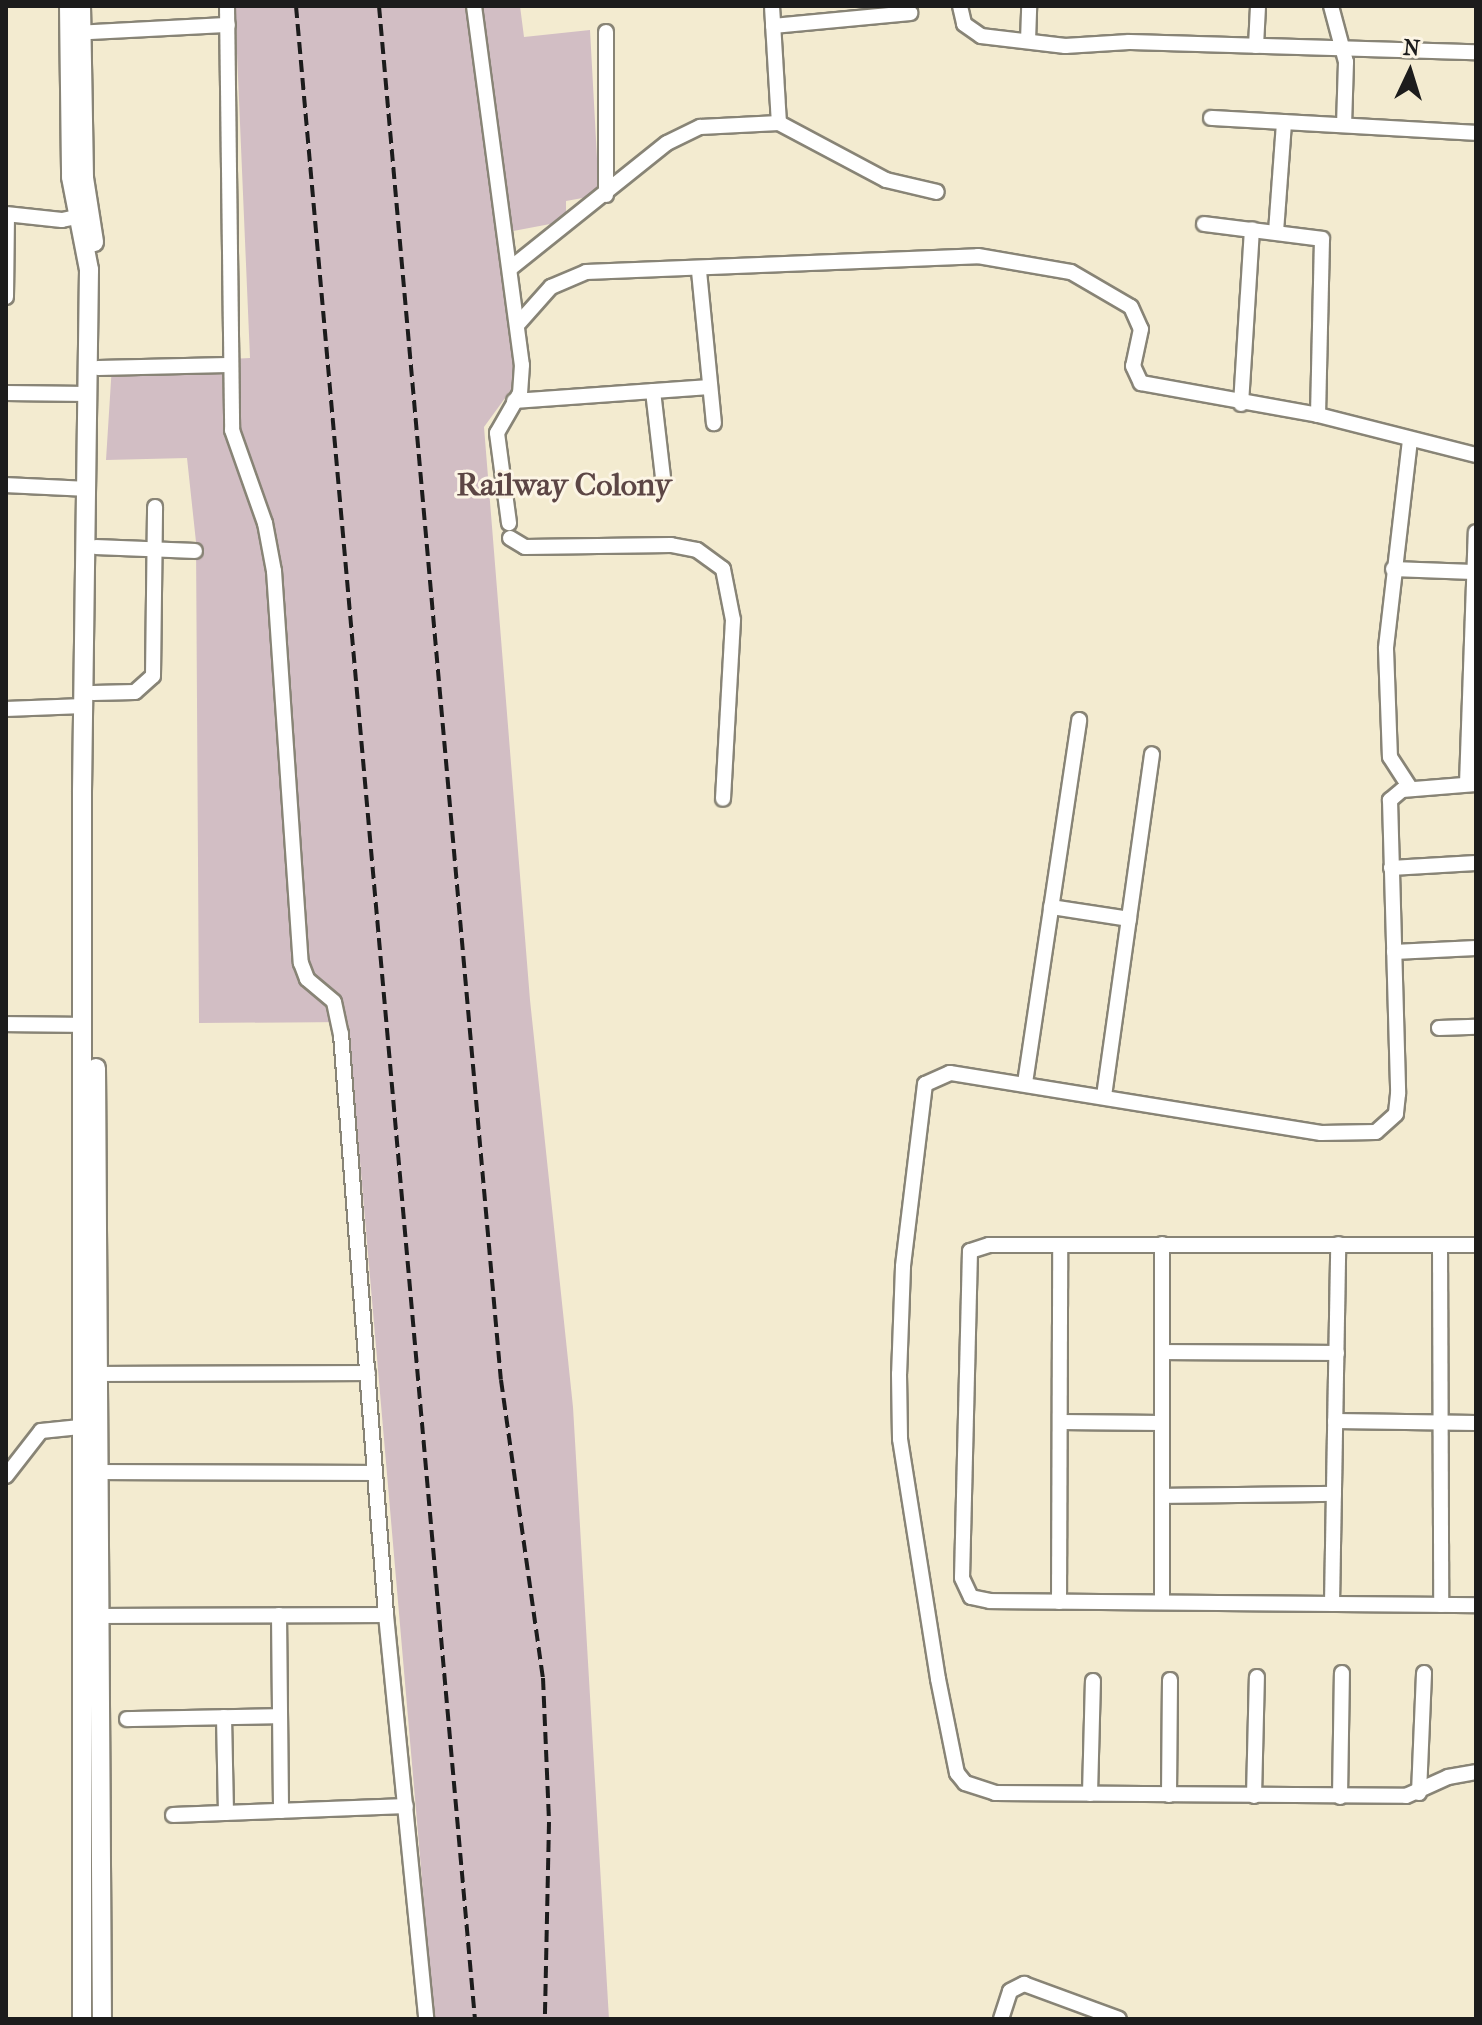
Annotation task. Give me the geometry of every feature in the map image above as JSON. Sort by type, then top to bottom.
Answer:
[{"type":"main road","points":[[69,6],[75,33],[89,270],[88,700],[99,1374],[102,2019]]},
{"type":"main road","points":[[75,33],[81,6]]},
{"type":"main road","points":[[82,2019],[80,1426],[88,700],[96,547],[98,368],[98,270],[84,216]]},
{"type":"street","points":[[227,6],[233,304],[228,365],[232,430],[265,523],[274,571],[301,963],[307,979],[334,1002],[341,1034],[386,1615],[426,2019]]},
{"type":"street","points":[[474,6],[512,267],[522,378],[497,433],[510,530],[525,547],[671,545],[697,550],[723,569],[733,620],[723,799]]},
{"type":"street","points":[[772,6],[779,123]]},
{"type":"street","points":[[960,6],[964,24],[972,32],[1028,41],[1344,46],[1476,52]]},
{"type":"street","points":[[1028,41],[1029,6]]},
{"type":"street","points":[[1256,46],[1258,6]]},
{"type":"street","points":[[1331,6],[1344,46],[1344,124]]},
{"type":"street","points":[[773,26],[910,13]]},
{"type":"street","points":[[75,33],[228,25]]},
{"type":"street","points":[[606,32],[606,195]]},
{"type":"street","points":[[1211,118],[1476,133]]},
{"type":"street","points":[[1276,232],[1284,122]]},
{"type":"street","points":[[512,267],[687,132],[779,123],[886,180],[937,192]]},
{"type":"street","points":[[6,297],[7,214],[84,216]]},
{"type":"street","points":[[1204,224],[1315,236],[1326,245],[1318,415]]},
{"type":"street","points":[[1241,404],[1252,229]]},
{"type":"street","points":[[518,324],[551,287],[574,274],[699,271],[978,256],[1059,269],[1098,286],[1138,316],[1141,329],[1133,366],[1141,383],[1241,404],[1318,415],[1476,455]]},
{"type":"street","points":[[699,271],[714,423]]},
{"type":"street","points":[[98,368],[228,365]]},
{"type":"street","points":[[514,401],[709,387]]},
{"type":"street","points":[[653,391],[663,478]]},
{"type":"street","points":[[6,393],[88,394]]},
{"type":"street","points":[[1410,440],[1386,649],[1390,757],[1411,789]]},
{"type":"street","points":[[6,485],[87,489]]},
{"type":"street","points":[[6,709],[135,692],[151,682],[155,507]]},
{"type":"street","points":[[1476,532],[1472,784],[1411,789],[1390,800],[1396,1114],[1376,1132],[1321,1133],[950,1073],[925,1084],[921,1097],[903,1267],[900,1439],[957,1773],[975,1788],[995,1793],[1340,1797],[1419,1793],[1448,1777],[1476,1772]]},
{"type":"street","points":[[96,547],[195,551]]},
{"type":"street","points":[[1393,569],[1473,572]]},
{"type":"street","points":[[1025,1083],[1079,720]]},
{"type":"street","points":[[1104,1096],[1152,754]]},
{"type":"street","points":[[1391,868],[1476,863]]},
{"type":"street","points":[[1051,907],[1129,919]]},
{"type":"street","points":[[1394,952],[1476,948]]},
{"type":"street","points":[[6,1024],[84,1025]]},
{"type":"street","points":[[1439,1028],[1476,1027]]},
{"type":"street","points":[[1162,1244],[1162,1602]]},
{"type":"street","points":[[1332,1604],[1338,1244]]},
{"type":"street","points":[[1476,1245],[989,1245],[970,1251],[962,1578],[971,1597],[1059,1602],[1476,1605]]},
{"type":"street","points":[[1059,1602],[1060,1245]]},
{"type":"street","points":[[1440,1245],[1441,1605]]},
{"type":"street","points":[[1162,1352],[1337,1353]]},
{"type":"street","points":[[99,1374],[368,1373]]},
{"type":"street","points":[[1335,1421],[1476,1423]]},
{"type":"street","points":[[1060,1422],[1162,1423]]},
{"type":"street","points":[[6,1476],[41,1431],[99,1426]]},
{"type":"street","points":[[99,1472],[375,1473]]},
{"type":"street","points":[[1162,1496],[1334,1494]]},
{"type":"street","points":[[279,1615],[281,1811]]},
{"type":"street","points":[[100,1616],[386,1615]]},
{"type":"street","points":[[1340,1797],[1342,1673]]},
{"type":"street","points":[[1419,1793],[1424,1673]]},
{"type":"street","points":[[1254,1796],[1257,1677]]},
{"type":"street","points":[[1169,1795],[1170,1680]]},
{"type":"street","points":[[1090,1794],[1093,1681]]},
{"type":"street","points":[[127,1719],[280,1716]]},
{"type":"street","points":[[224,1717],[226,1813]]},
{"type":"street","points":[[173,1815],[406,1806]]},
{"type":"street","points":[[1001,2019],[1010,1991],[1024,1984],[1119,2019]]},
{"type":"shaded area","points":[[235,6],[520,6],[524,37],[590,30],[599,195],[566,201],[566,221],[498,234],[519,379],[484,427],[530,1000],[573,1407],[609,2019],[434,2019],[348,1022],[199,1023],[196,542],[187,458],[106,460],[112,365],[250,358]]},
{"type":"railway","points":[[296,6],[475,2019]]},
{"type":"railway","points":[[379,6],[501,1380],[543,1678],[549,1822],[545,2019]]},
{"type":"district","name":"Railway Colony","points":[[564,485]]}]
